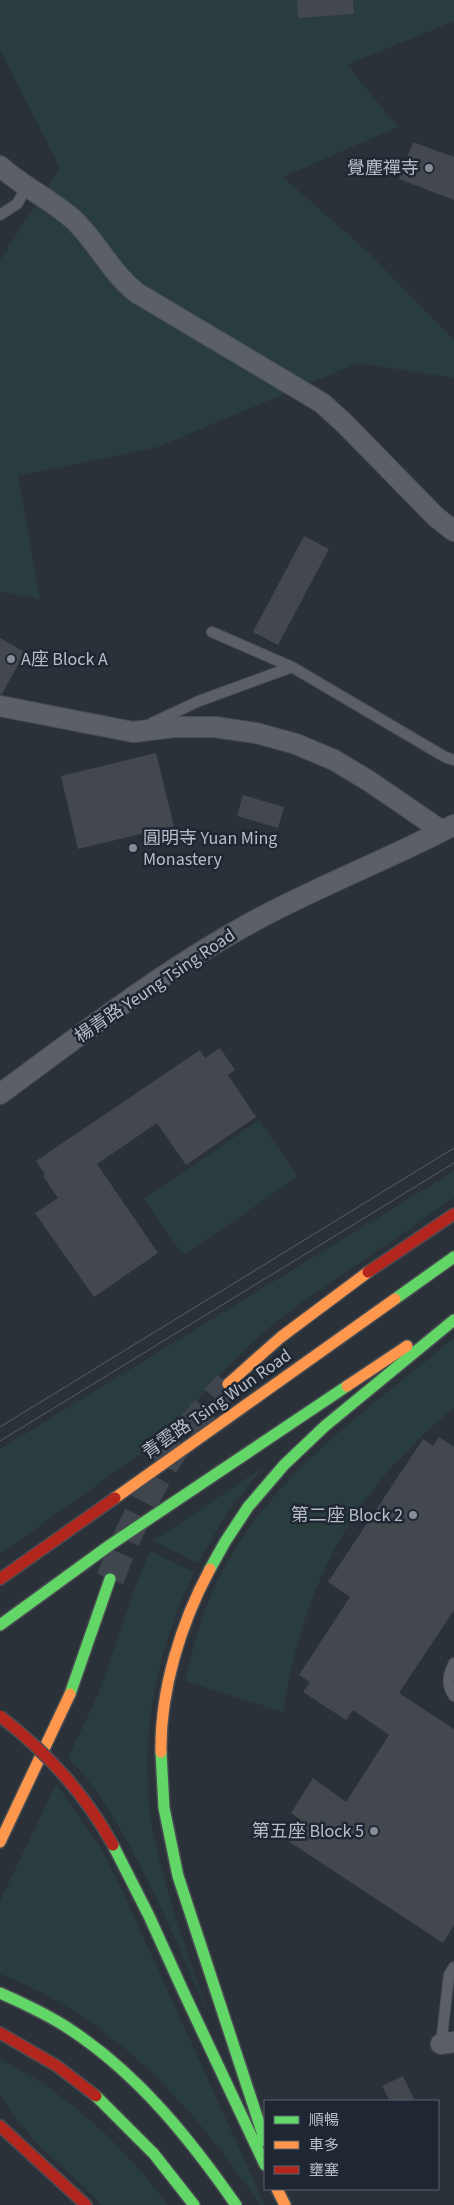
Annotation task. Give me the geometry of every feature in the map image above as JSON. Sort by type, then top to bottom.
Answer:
[{"type":"main road","points":[[228,1384],[275,1340],[303,1318],[454,1214]]},
{"type":"main road","name":"青雲路 Tsing Wun Road","points":[[0,1579],[454,1257]]},
{"type":"main road","points":[[0,1625],[110,1545],[454,1314]]},
{"type":"main road","points":[[264,2138],[183,1893],[168,1831],[162,1792],[160,1759],[164,1710],[169,1687],[182,1639],[198,1593],[229,1535],[258,1493],[312,1437],[454,1320]]},
{"type":"main road","points":[[0,1842],[76,1682],[110,1579]]},
{"type":"main road","points":[[0,1716],[22,1731],[51,1758],[95,1814],[133,1882],[229,2092],[264,2162]]},
{"type":"main road","points":[[0,1993],[55,2019],[127,2073],[186,2138],[236,2205]]},
{"type":"main road","points":[[0,2033],[41,2055],[102,2102],[147,2146],[194,2205]]},
{"type":"main road","points":[[0,2118],[18,2143]]},
{"type":"main road","points":[[0,2126],[86,2205]]},
{"type":"main road","points":[[278,2190],[286,2205]]},
{"type":"main road","points":[[281,2190],[286,2205]]},
{"type":"street","points":[[0,166],[26,188],[65,212],[75,221],[93,240],[118,276],[137,293],[322,403],[436,517],[454,531]]},
{"type":"street","points":[[0,706],[133,732],[174,727],[215,727],[256,733],[296,744],[334,760],[448,828]]},
{"type":"street","name":"楊青路 Yeung Tsing Road","points":[[0,1094],[132,997],[214,944],[300,897],[448,828]]},
{"type":"lane","points":[[0,215],[17,204],[26,188]]},
{"type":"lane","points":[[212,632],[292,667],[445,757],[454,760]]},
{"type":"lane","points":[[133,732],[199,702],[292,667]]},
{"type":"lane","points":[[454,1663],[448,1681],[449,1688],[454,1696]]},
{"type":"lane","points":[[447,2043],[449,1975],[454,1967]]},
{"type":"shaded area","points":[[0,0],[454,0],[454,21],[347,65],[398,127],[283,177],[368,252],[454,340],[454,378],[358,363],[158,447],[18,476],[40,599],[0,592],[0,260],[60,168],[0,50]]},
{"type":"shaded area","points":[[259,1120],[298,1177],[183,1255],[144,1199]]},
{"type":"shaded area","points":[[454,1171],[454,1198],[294,1308],[266,1330],[215,1379],[170,1433],[0,1554],[0,1449]]},
{"type":"shaded area","points":[[454,1338],[454,1408],[418,1440],[387,1472],[361,1507],[338,1543],[319,1581],[304,1622],[292,1665],[283,1712],[185,1681],[200,1624],[216,1583],[244,1535],[269,1502],[326,1444]]},
{"type":"shaded area","points":[[263,1467],[227,1513],[198,1563],[153,1541]]},
{"type":"shaded area","points":[[150,1551],[194,1572],[168,1637],[159,1671],[148,1741],[147,1776],[150,1811],[161,1867],[208,2013],[163,1913],[126,1840],[92,1786],[68,1758],[99,1692],[135,1588]]},
{"type":"shaded area","points":[[56,1784],[98,1844],[121,1888],[265,2205],[260,2205],[235,2169],[179,2100],[115,2040],[79,2014],[41,1992],[0,1974],[0,1901]]},
{"type":"shaded area","points":[[0,2059],[49,2088],[93,2122],[132,2161],[168,2205],[102,2205],[36,2142],[14,2116],[0,2094]]},
{"type":"building","points":[[297,0],[353,0],[354,14],[298,18]]},
{"type":"building","name":"覺塵禪寺","points":[[413,142],[454,157],[454,200],[399,179]]},
{"type":"building","points":[[304,536],[329,549],[278,645],[253,632]]},
{"type":"building","name":"A座 Block A","points":[[0,638],[25,652],[2,694],[0,694]]},
{"type":"building","points":[[156,753],[174,826],[78,849],[61,776]]},
{"type":"building","points":[[243,795],[284,807],[278,828],[237,816]]},
{"type":"building","points":[[220,1048],[235,1070],[228,1075],[256,1117],[186,1165],[157,1123],[97,1164],[158,1253],[94,1297],[35,1213],[58,1198],[43,1176],[45,1174],[36,1161],[200,1050],[205,1058]]},
{"type":"building","points":[[439,1437],[454,1447],[454,1610],[399,1693],[454,1729],[454,1925],[443,1943],[288,1841],[301,1820],[291,1813],[313,1778],[346,1802],[389,1735],[353,1710],[346,1720],[303,1692],[310,1682],[299,1675],[350,1597],[328,1582],[423,1439],[433,1446]]},
{"type":"building","points":[[403,2076],[415,2100],[389,2100],[382,2086]]},
{"type":"tunnel","points":[[110,1579],[150,1490],[170,1456],[186,1433],[228,1384]]},
{"type":"tram line","points":[[0,1427],[454,1148]]},
{"type":"tram line","points":[[0,1441],[454,1163]]},
{"type":"traffic: fast","points":[[395,1299],[454,1257]]},
{"type":"traffic: fast","points":[[210,1569],[248,1507],[284,1465],[325,1426],[454,1320]]},
{"type":"traffic: fast","points":[[0,1625],[110,1545],[347,1386]]},
{"type":"traffic: fast","points":[[70,1694],[110,1579]]},
{"type":"traffic: fast","points":[[161,1752],[164,1808],[178,1876],[264,2138]]},
{"type":"traffic: fast","points":[[113,1845],[149,1916],[184,1993]]},
{"type":"traffic: fast","points":[[0,1993],[37,2010],[63,2025],[119,2067],[182,2132],[236,2205]]},
{"type":"traffic: fast","points":[[184,1993],[264,2163]]},
{"type":"traffic: fast","points":[[96,2096],[154,2154],[194,2205]]},
{"type":"traffic: slow","points":[[228,1384],[281,1337],[368,1272]]},
{"type":"traffic: slow","points":[[115,1498],[395,1299]]},
{"type":"traffic: slow","points":[[347,1386],[407,1346]]},
{"type":"traffic: slow","points":[[161,1752],[164,1705],[174,1658],[181,1634],[210,1569]]},
{"type":"traffic: slow","points":[[0,1842],[70,1694]]},
{"type":"traffic: slow","points":[[278,2190],[285,2205]]},
{"type":"traffic: jam","points":[[368,1272],[454,1214]]},
{"type":"traffic: jam","points":[[0,1579],[115,1498]]},
{"type":"traffic: jam","points":[[0,1716],[33,1744],[63,1774],[90,1808],[113,1845]]},
{"type":"traffic: jam","points":[[0,2033],[57,2066],[96,2096]]},
{"type":"traffic: jam","points":[[0,2126],[86,2205]]},
{"type":"place","name":"覺塵禪寺","points":[[429,168]]},
{"type":"place","name":"A座 Block A","points":[[11,659]]},
{"type":"place","name":"圓明寺 Yuan Ming Monastery","points":[[133,848]]},
{"type":"place","name":"第二座 Block 2","points":[[413,1515]]},
{"type":"place","name":"第五座 Block 5","points":[[374,1831]]}]
